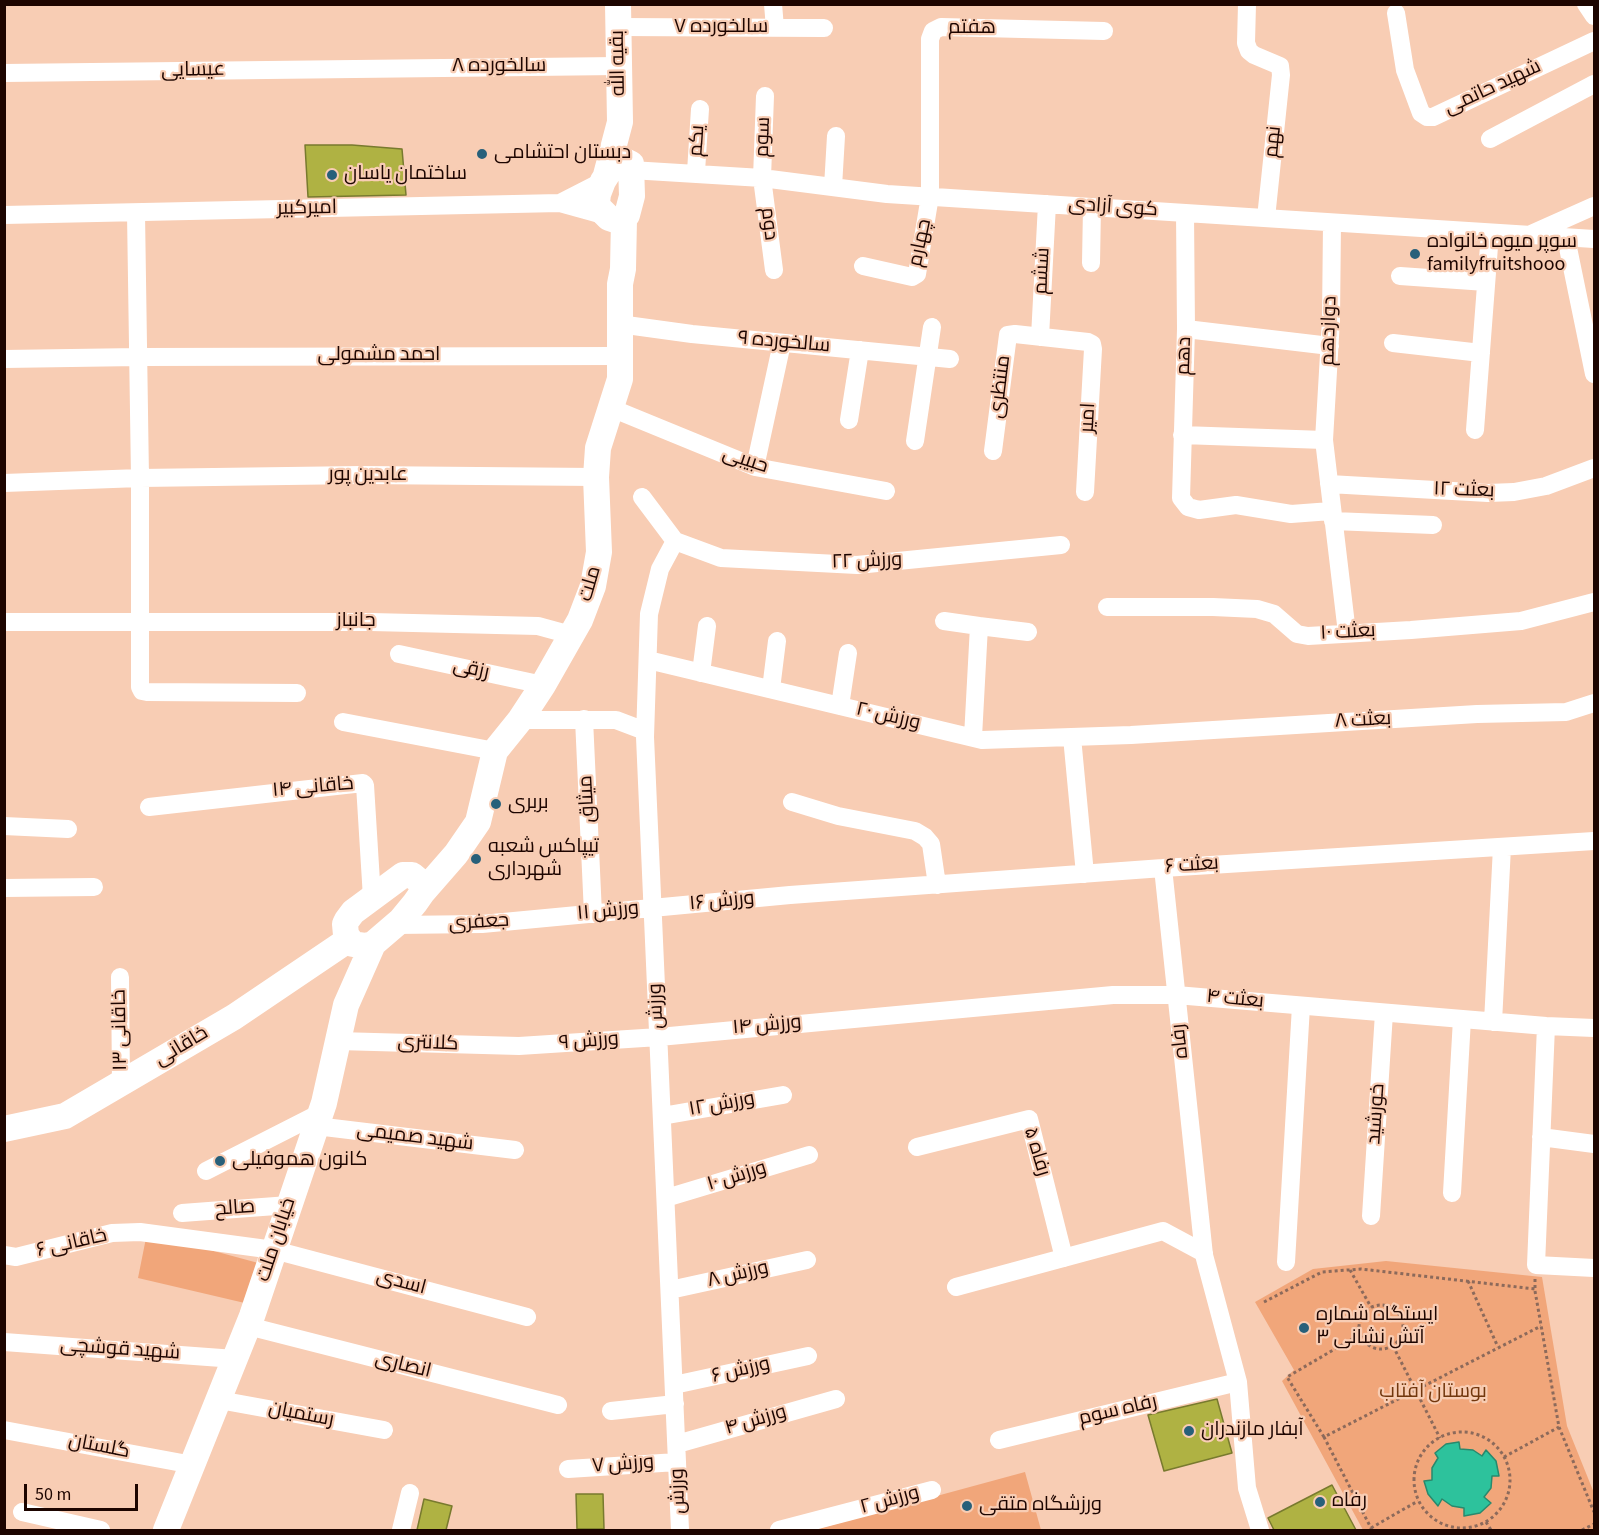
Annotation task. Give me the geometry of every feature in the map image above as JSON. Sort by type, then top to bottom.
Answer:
[{"type":"main road","name":"بقیه الله","points":[[618,16],[620,122]]},
{"type":"main road","points":[[620,122],[631,167],[632,196],[630,210],[614,218],[597,203],[620,122]]},
{"type":"main road","points":[[604,178],[615,162],[625,161],[631,167]]},
{"type":"main road","name":"ملت","points":[[422,893],[456,854],[478,822],[495,751],[520,720],[543,685],[580,620],[594,586],[599,552],[596,477],[598,448],[620,379],[620,284],[615,260],[614,218]]},
{"type":"main road","points":[[361,942],[345,929],[347,920],[403,875],[456,854]]},
{"type":"main road","points":[[403,875],[412,875],[418,880],[422,893]]},
{"type":"main road","name":"خاقانی","points":[[10,1124],[65,1116],[361,942],[395,925],[422,893]]},
{"type":"main road","name":"خیابان ملت","points":[[166,1530],[248,1326],[318,1119],[361,942]]},
{"type":"street","points":[[773,4],[776,28]]},
{"type":"street","name":"نهم","points":[[1246,4],[1246,42],[1249,51],[1254,56],[1280,66],[1281,75],[1266,218]]},
{"type":"street","points":[[1586,4],[1594,16]]},
{"type":"street","name":"شهید حاتمی","points":[[1396,13],[1405,70],[1421,113],[1427,117],[1433,117],[1594,41]]},
{"type":"street","name":"سالخورده ۷","points":[[618,16],[776,28],[824,28]]},
{"type":"street","name":"هفتم","points":[[930,196],[930,39],[933,31],[941,27],[1104,31]]},
{"type":"street","name":"سالخورده ۸","points":[[381,68],[618,66]]},
{"type":"street","name":"عیسایی","points":[[4,74],[381,68]]},
{"type":"street","points":[[1490,139],[1594,84]]},
{"type":"street","name":"سوم","points":[[762,178],[765,96]]},
{"type":"street","name":"یکم","points":[[696,172],[700,109]]},
{"type":"street","points":[[833,187],[836,136]]},
{"type":"street","name":"کوی آزادی","points":[[631,167],[762,178],[887,194],[1594,239]]},
{"type":"street","points":[[560,203],[604,178]]},
{"type":"street","name":"دوم","points":[[762,178],[774,270]]},
{"type":"street","name":"چهارم","points":[[863,266],[912,277],[917,274],[930,196]]},
{"type":"street","name":"امیرکبیر","points":[[4,215],[560,203],[614,218]]},
{"type":"street","name":"ششم","points":[[1040,337],[1047,204]]},
{"type":"street","points":[[1528,236],[1594,206]]},
{"type":"street","points":[[1091,263],[1092,207]]},
{"type":"street","points":[[136,213],[140,687],[142,691],[297,693]]},
{"type":"street","name":"دهم","points":[[1185,213],[1186,329],[1181,498],[1188,507],[1199,510],[1236,505],[1291,514],[1332,516]]},
{"type":"street","name":"دوازدهم","points":[[1332,223],[1330,346],[1324,440],[1347,633]]},
{"type":"street","points":[[1475,430],[1490,233]]},
{"type":"street","points":[[1566,238],[1594,374]]},
{"type":"street","points":[[1400,276],[1486,282]]},
{"type":"street","name":"سالخورده ۹","points":[[619,324],[692,334],[950,358]]},
{"type":"street","points":[[915,441],[932,327]]},
{"type":"street","points":[[1186,329],[1330,346]]},
{"type":"street","name":"منتظری","points":[[993,451],[1008,336],[1015,334],[1092,344]]},
{"type":"street","points":[[755,467],[782,343]]},
{"type":"street","points":[[1394,343],[1481,353]]},
{"type":"street","name":"امیر","points":[[1085,492],[1092,344]]},
{"type":"street","points":[[849,420],[860,350]]},
{"type":"street","name":"احمد مشمولی","points":[[4,359],[619,356]]},
{"type":"street","name":"حبیبی","points":[[610,408],[755,467],[886,491]]},
{"type":"street","points":[[1182,435],[1324,440]]},
{"type":"street","name":"بعثت ۱۲","points":[[1329,484],[1488,493],[1514,492],[1546,486],[1594,468]]},
{"type":"street","name":"عابدین پور","points":[[4,483],[140,478],[361,475],[596,477]]},
{"type":"street","points":[[642,497],[675,542]]},
{"type":"street","points":[[1332,516],[1434,525]]},
{"type":"street","name":"ورزش ۲۲","points":[[675,542],[721,558],[857,565],[1061,545]]},
{"type":"street","name":"ورزش","points":[[675,542],[660,569],[649,614],[645,732],[680,1530]]},
{"type":"street","name":"بعثت ۱۰","points":[[1107,607],[1257,609],[1274,614],[1298,634],[1308,636],[1521,621],[1594,602]]},
{"type":"street","points":[[944,621],[1028,632]]},
{"type":"street","name":"جانباز","points":[[4,622],[371,622],[538,626],[571,635]]},
{"type":"street","points":[[701,673],[706,626]]},
{"type":"street","points":[[974,737],[979,626]]},
{"type":"street","points":[[771,690],[777,641]]},
{"type":"street","points":[[840,706],[848,653]]},
{"type":"street","name":"رزقی","points":[[399,654],[543,685]]},
{"type":"street","name":"ورزش ۲۰","points":[[648,660],[982,740],[1131,735]]},
{"type":"street","name":"بعثت ٨","points":[[1131,735],[1477,714],[1566,712],[1594,703]]},
{"type":"street","name":"میثاق","points":[[584,719],[593,914]]},
{"type":"street","points":[[520,720],[616,720],[645,732]]},
{"type":"street","points":[[343,722],[495,751]]},
{"type":"street","points":[[1072,737],[1084,874]]},
{"type":"street","name":"خاقانی ۱۴","points":[[149,807],[363,783],[365,785],[372,898]]},
{"type":"street","points":[[792,802],[838,816],[915,831],[931,844],[937,885]]},
{"type":"street","points":[[4,826],[68,829]]},
{"type":"street","name":"بعثت ۶","points":[[790,895],[1163,868],[1594,841]]},
{"type":"street","points":[[1493,1022],[1502,847]]},
{"type":"street","name":"رفاه","points":[[1163,868],[1204,1253],[1238,1382],[1247,1488],[1260,1530]]},
{"type":"street","points":[[4,888],[94,887]]},
{"type":"street","name":"ورزش ۱۶","points":[[653,908],[790,895]]},
{"type":"street","name":"ورزش ۱۱","points":[[564,917],[653,908]]},
{"type":"street","name":"جعفری","points":[[395,925],[483,924],[564,917]]},
{"type":"street","name":"خاقانی ۱۳","points":[[120,977],[121,1083]]},
{"type":"street","name":"بعثت ۴","points":[[875,1017],[1113,995],[1176,995],[1493,1022],[1594,1028]]},
{"type":"street","points":[[1286,1262],[1301,1006]]},
{"type":"street","name":"خورشید","points":[[1371,1216],[1384,1013]]},
{"type":"street","name":"ورزش ۱۴","points":[[658,1037],[875,1017]]},
{"type":"street","points":[[1452,1194],[1462,1019]]},
{"type":"street","points":[[1546,1026],[1536,1266],[1594,1268]]},
{"type":"street","name":"ورزش ۹","points":[[519,1046],[658,1037]]},
{"type":"street","name":"کلانتری","points":[[338,1041],[519,1046]]},
{"type":"street","name":"ورزش ۱۲","points":[[662,1116],[783,1095]]},
{"type":"street","points":[[206,1171],[318,1119]]},
{"type":"street","name":"شهید صمیمی","points":[[318,1119],[515,1150]]},
{"type":"street","name":"رفاه ۵","points":[[917,1147],[1029,1119],[1064,1258]]},
{"type":"street","points":[[1541,1137],[1594,1144]]},
{"type":"street","name":"ورزش ۱۰","points":[[666,1198],[809,1155]]},
{"type":"street","name":"صالح","points":[[182,1213],[289,1205]]},
{"type":"street","points":[[956,1287],[1163,1231],[1204,1253]]},
{"type":"street","name":"خاقانی ۶","points":[[4,1255],[16,1257],[111,1233],[140,1232],[274,1250]]},
{"type":"street","name":"اسدی","points":[[274,1250],[527,1317]]},
{"type":"street","name":"ورزش ۸","points":[[670,1290],[807,1260]]},
{"type":"street","name":"انصاری","points":[[248,1326],[558,1405]]},
{"type":"street","name":"شهید قوشچی","points":[[4,1342],[235,1359]]},
{"type":"street","name":"ورزش ۶","points":[[674,1385],[808,1356]]},
{"type":"street","name":"رفاه سوم","points":[[999,1440],[1238,1382]]},
{"type":"street","name":"ورزش ۴","points":[[677,1453],[836,1399]]},
{"type":"street","name":"رستمیان","points":[[219,1400],[384,1430]]},
{"type":"street","points":[[611,1411],[675,1404]]},
{"type":"street","name":"گلستان","points":[[4,1430],[193,1465]]},
{"type":"street","name":"ورزش ۷","points":[[568,1469],[677,1453]]},
{"type":"street","name":"ورزش ۲","points":[[779,1530],[932,1490]]},
{"type":"street","points":[[401,1530],[410,1493]]},
{"type":"street","points":[[22,1512],[101,1530]]},
{"type":"path","points":[[1536,1266],[1535,1289],[1559,1427],[1594,1512]]},
{"type":"path","points":[[1264,1302],[1322,1272],[1361,1269],[1535,1289]]},
{"type":"path","points":[[1350,1270],[1371,1307]]},
{"type":"path","points":[[1468,1281],[1498,1348]]},
{"type":"path","points":[[1385,1305],[1392,1307],[1402,1319],[1403,1331],[1400,1339],[1393,1346],[1373,1348],[1366,1344],[1359,1335],[1359,1321],[1362,1314],[1371,1307],[1385,1305]]},
{"type":"path","points":[[1324,1437],[1541,1326]]},
{"type":"path","points":[[1359,1335],[1287,1377],[1324,1437],[1372,1529],[1418,1501]]},
{"type":"path","points":[[1393,1346],[1440,1438]]},
{"type":"path","points":[[1504,1458],[1559,1427]]},
{"type":"path","points":[[1462,1432],[1490,1440],[1502,1452],[1504,1458],[1510,1472],[1511,1487],[1506,1503],[1497,1515],[1486,1522],[1466,1529],[1449,1527],[1430,1517],[1418,1501],[1413,1476],[1417,1462],[1426,1448],[1449,1433],[1462,1432]]},
{"type":"path","points":[[1486,1522],[1491,1530]]},
{"type":"path","points":[[1582,1530],[1594,1524]]},
{"type":"green space","points":[[147,1233],[262,1264],[249,1304],[138,1278]]},
{"type":"green space","name":"بوستان آفتاب","points":[[1386,1261],[1542,1277],[1567,1426],[1594,1493],[1594,1530],[1363,1530],[1282,1381],[1294,1370],[1255,1302],[1313,1269]]},
{"type":"green space","name":"ورزشگاه متقی","points":[[1025,1472],[1041,1530],[814,1530],[944,1494]]},
{"type":"shaded area","points":[[1459,1442],[1460,1449],[1473,1450],[1482,1456],[1486,1450],[1496,1461],[1499,1476],[1492,1476],[1491,1488],[1484,1497],[1491,1503],[1480,1513],[1464,1516],[1464,1508],[1452,1506],[1442,1499],[1438,1506],[1428,1494],[1424,1481],[1432,1480],[1432,1468],[1438,1458],[1435,1453],[1446,1444]]},
{"type":"building","points":[[305,145],[352,145],[402,149],[406,195],[308,197]]},
{"type":"building","name":"آبفار مازندران","points":[[1217,1399],[1232,1453],[1164,1471],[1148,1415]]},
{"type":"building","name":"رفاه","points":[[1332,1485],[1356,1530],[1274,1530],[1268,1518]]},
{"type":"building","points":[[576,1494],[603,1494],[604,1529],[577,1529]]},
{"type":"building","points":[[424,1499],[452,1506],[446,1530],[417,1530]]},
{"type":"place","name":"دبستان احتشامی","points":[[482,154]]},
{"type":"place","name":"ساختمان یاسان","points":[[332,175]]},
{"type":"place","name":"سوپر میوه خانواده familyfruitshooo","points":[[1415,254]]},
{"type":"place","name":"بربری","points":[[496,804]]},
{"type":"place","name":"تیپاکس شعبه شهرداری","points":[[476,859]]},
{"type":"place","name":"کانون هموفیلی","points":[[220,1161]]},
{"type":"place","name":"ایستگاه شماره ۳ آتش نشانی","points":[[1304,1328]]},
{"type":"place","name":"آبفار مازندران","points":[[1189,1431]]},
{"type":"place","name":"رفاه","points":[[1320,1502]]},
{"type":"place","name":"ورزشگاه متقی","points":[[967,1506]]}]
